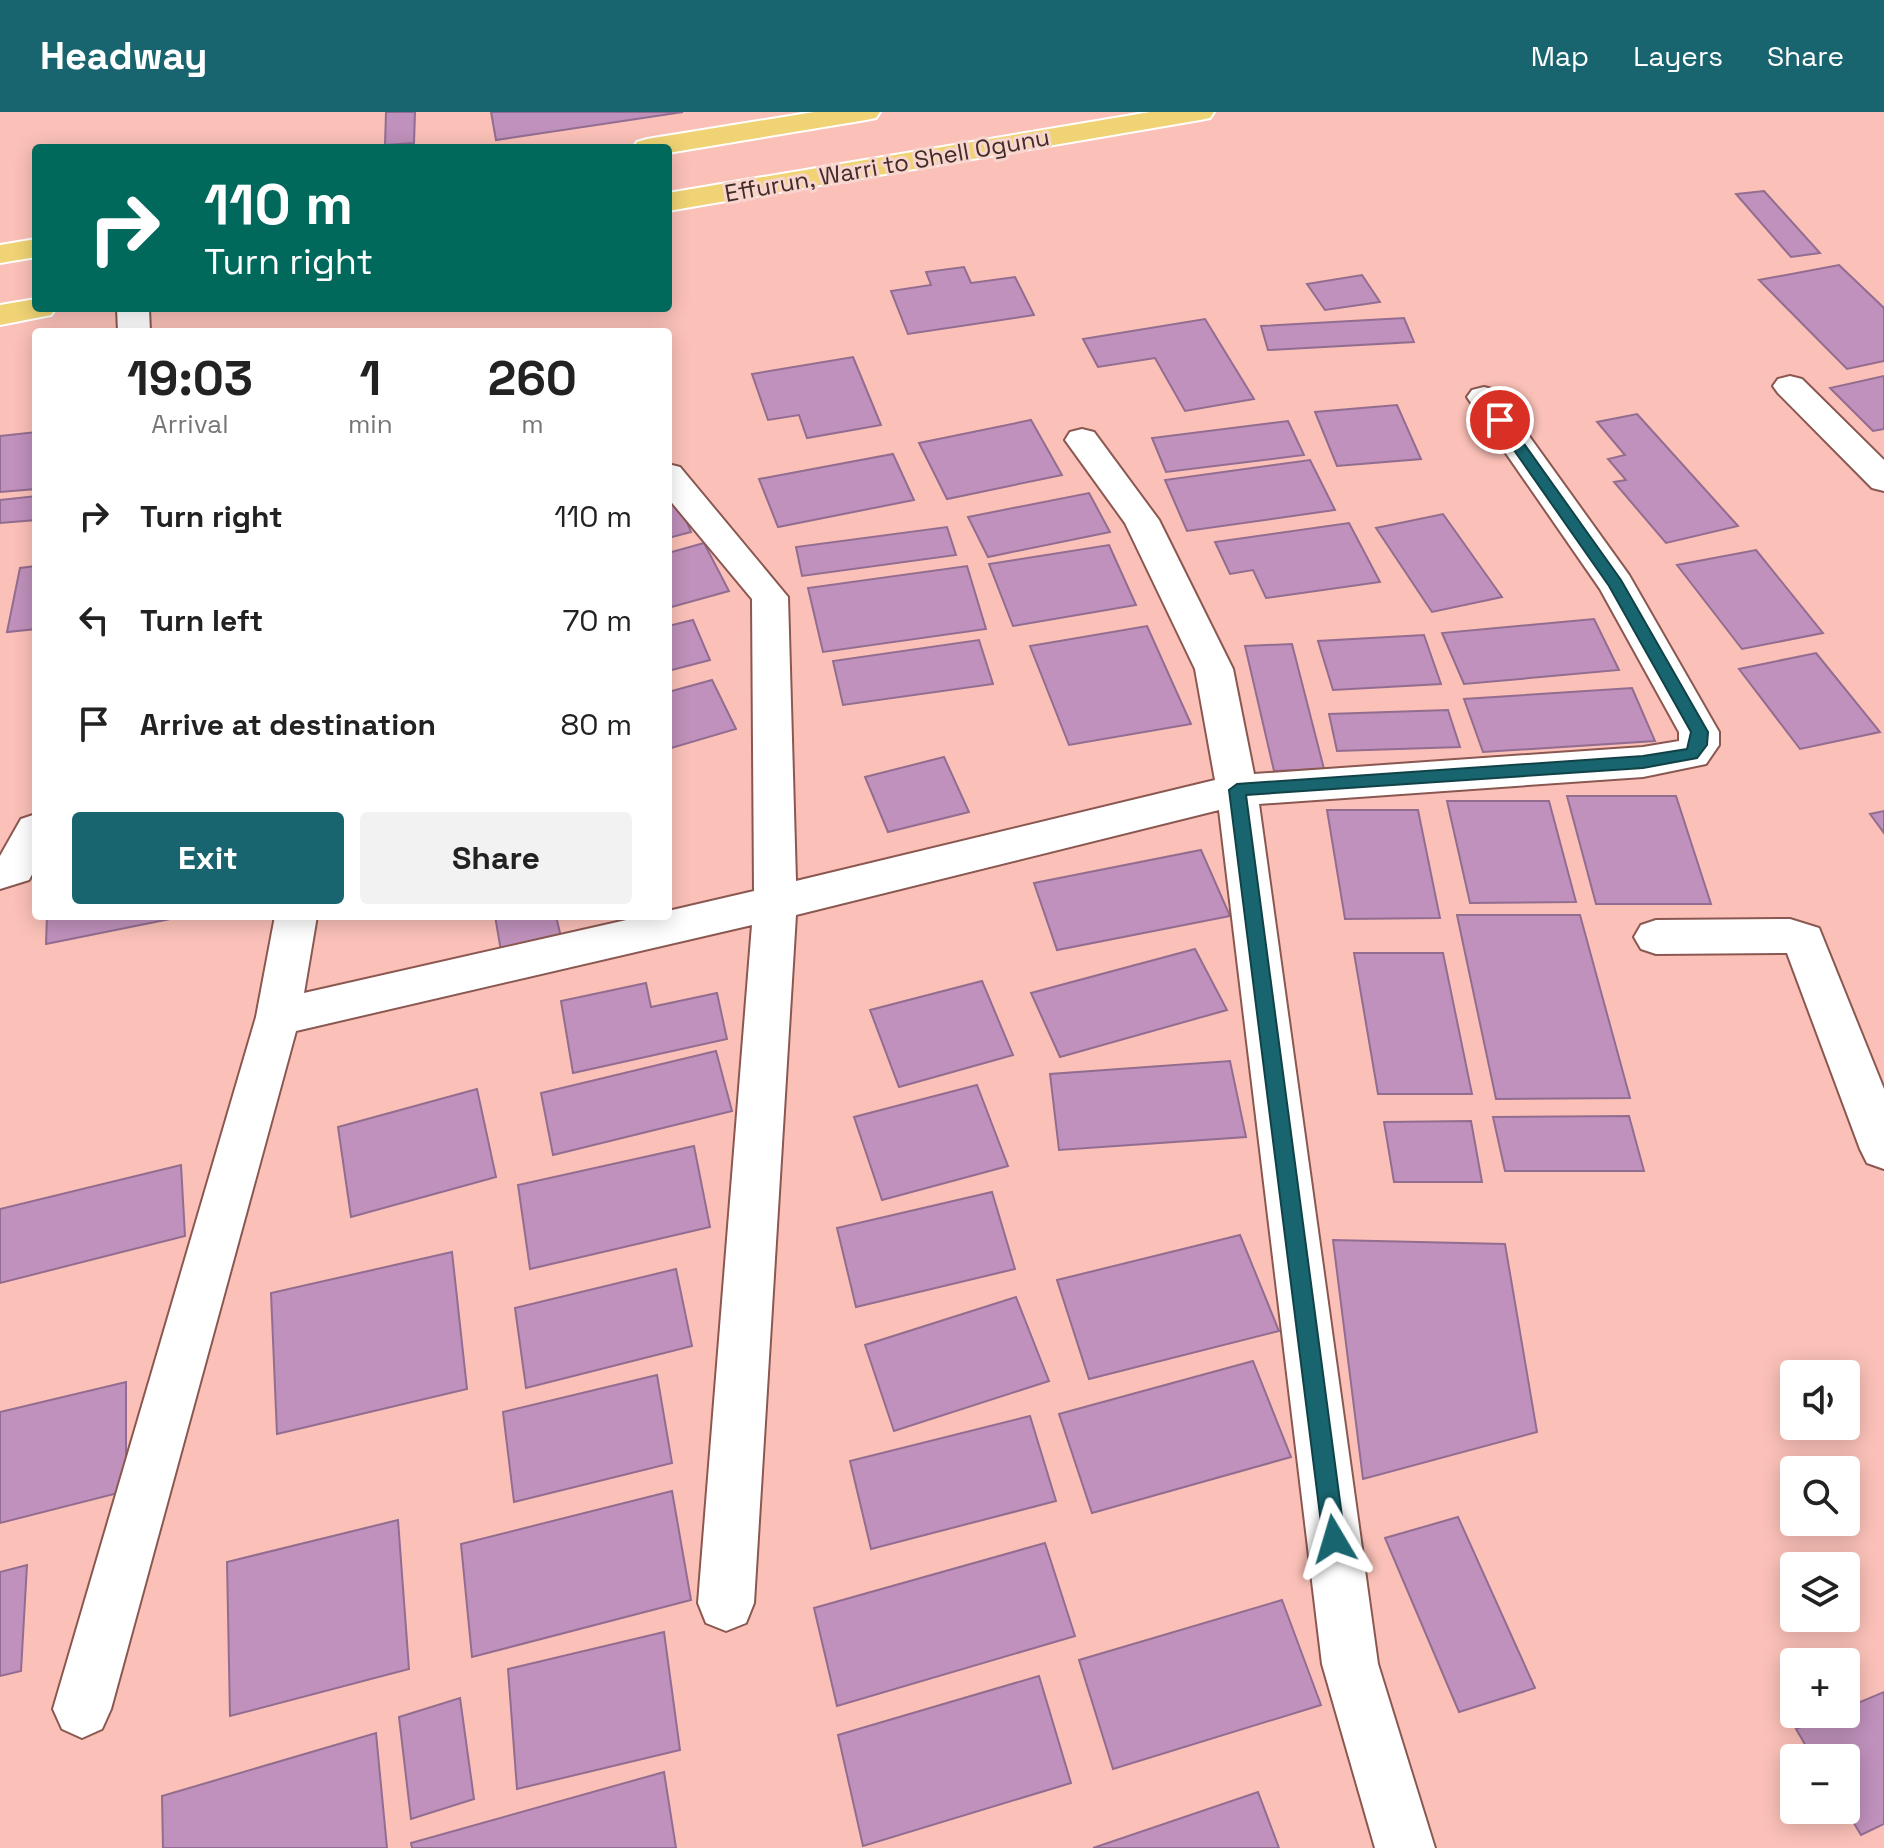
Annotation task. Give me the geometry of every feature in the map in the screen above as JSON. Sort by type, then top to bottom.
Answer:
[{"type":"main road","points":[[671,144],[866,112]]},
{"type":"main road","name":"Effurun, Warri to Shell Ogunu","points":[[672,201],[1200,112]]},
{"type":"main road","points":[[0,254],[32,249]]},
{"type":"main road","points":[[0,315],[32,309]]},
{"type":"street","points":[[1790,386],[1884,480]]},
{"type":"street","points":[[278,1017],[775,903],[1237,790],[1643,762],[1692,754],[1699,745],[1699,732],[1616,584],[1484,397]]},
{"type":"street","points":[[1082,440],[1141,520],[1214,669],[1237,790],[1350,1664],[1405,1848]]},
{"type":"street","points":[[672,480],[770,597],[775,903],[726,1603]]},
{"type":"street","points":[[0,873],[14,869],[32,837]]},
{"type":"street","points":[[82,1709],[278,1017],[295,920]]},
{"type":"street","points":[[1656,937],[1790,936],[1804,940],[1884,1149]]},
{"type":"building","points":[[386,112],[415,112],[414,143],[385,144]]},
{"type":"building","points":[[491,112],[683,112],[496,140]]},
{"type":"building","points":[[1764,191],[1820,253],[1791,257],[1736,194]]},
{"type":"building","points":[[1839,265],[1884,308],[1884,361],[1847,369],[1759,280]]},
{"type":"building","points":[[964,267],[971,283],[1015,277],[1034,315],[908,334],[891,291],[931,285],[926,272]]},
{"type":"building","points":[[1362,275],[1380,302],[1325,310],[1307,284]]},
{"type":"building","points":[[1404,318],[1414,342],[1268,350],[1261,326]]},
{"type":"building","points":[[1205,319],[1254,399],[1185,411],[1155,358],[1098,367],[1083,339]]},
{"type":"building","points":[[853,357],[881,425],[807,438],[799,415],[768,420],[752,374]]},
{"type":"building","points":[[1884,376],[1884,429],[1873,431],[1830,388]]},
{"type":"building","points":[[1397,405],[1421,459],[1337,466],[1315,412]]},
{"type":"building","points":[[1637,414],[1738,526],[1666,543],[1614,482],[1626,480],[1608,459],[1625,455],[1597,422]]},
{"type":"building","points":[[1031,420],[1062,475],[947,499],[919,443]]},
{"type":"building","points":[[1288,421],[1304,455],[1166,472],[1152,438]]},
{"type":"building","points":[[32,432],[32,489],[0,492],[0,436]]},
{"type":"building","points":[[893,454],[914,500],[778,527],[759,479]]},
{"type":"building","points":[[1310,460],[1335,510],[1187,531],[1165,480]]},
{"type":"building","points":[[1089,493],[1110,532],[988,557],[968,517]]},
{"type":"building","points":[[32,496],[32,520],[0,523],[0,500]]},
{"type":"building","points":[[677,499],[691,532],[672,537],[672,500]]},
{"type":"building","points":[[1443,514],[1502,597],[1432,612],[1376,528]]},
{"type":"building","points":[[1349,523],[1380,582],[1266,598],[1253,570],[1230,574],[1215,542]]},
{"type":"building","points":[[947,527],[956,555],[802,576],[796,547]]},
{"type":"building","points":[[704,543],[729,591],[672,607],[672,552]]},
{"type":"building","points":[[1109,545],[1136,605],[1013,626],[989,564]]},
{"type":"building","points":[[1756,550],[1823,633],[1742,649],[1677,565]]},
{"type":"building","points":[[32,566],[32,629],[7,632],[20,568]]},
{"type":"building","points":[[967,566],[986,629],[823,652],[808,588]]},
{"type":"building","points":[[1594,619],[1619,670],[1464,684],[1442,633]]},
{"type":"building","points":[[693,620],[710,660],[672,670],[672,625]]},
{"type":"building","points":[[1147,626],[1191,724],[1069,745],[1030,646]]},
{"type":"building","points":[[1424,635],[1441,684],[1333,690],[1318,641]]},
{"type":"building","points":[[979,640],[993,684],[843,705],[833,661]]},
{"type":"building","points":[[1292,644],[1324,769],[1274,771],[1245,646]]},
{"type":"building","points":[[1816,653],[1880,732],[1800,749],[1739,669]]},
{"type":"building","points":[[712,680],[736,729],[672,748],[672,691]]},
{"type":"building","points":[[1632,688],[1655,741],[1483,752],[1464,699]]},
{"type":"building","points":[[1448,710],[1460,747],[1337,751],[1329,714]]},
{"type":"building","points":[[944,757],[969,812],[888,832],[865,777]]},
{"type":"building","points":[[1567,796],[1676,796],[1711,904],[1596,904]]},
{"type":"building","points":[[1447,801],[1549,801],[1576,902],[1470,903]]},
{"type":"building","points":[[1327,810],[1418,810],[1440,918],[1345,919]]},
{"type":"building","points":[[1884,811],[1884,833],[1870,814]]},
{"type":"building","points":[[1201,850],[1230,916],[1057,950],[1034,883]]},
{"type":"building","points":[[1457,915],[1580,915],[1630,1098],[1496,1099]]},
{"type":"building","points":[[47,920],[165,920],[46,944]]},
{"type":"building","points":[[496,920],[557,920],[561,937],[501,951]]},
{"type":"building","points":[[1195,949],[1227,1010],[1060,1057],[1031,993]]},
{"type":"building","points":[[1354,953],[1443,953],[1472,1094],[1378,1094]]},
{"type":"building","points":[[982,981],[1013,1055],[899,1087],[870,1010]]},
{"type":"building","points":[[646,983],[651,1007],[717,993],[727,1039],[573,1073],[561,1001]]},
{"type":"building","points":[[716,1051],[732,1111],[553,1155],[541,1093]]},
{"type":"building","points":[[1230,1061],[1246,1137],[1059,1150],[1050,1074]]},
{"type":"building","points":[[977,1085],[1008,1166],[882,1200],[854,1117]]},
{"type":"building","points":[[477,1089],[496,1177],[351,1217],[338,1127]]},
{"type":"building","points":[[1629,1116],[1644,1171],[1505,1171],[1493,1117]]},
{"type":"building","points":[[1471,1121],[1482,1182],[1394,1182],[1384,1122]]},
{"type":"building","points":[[694,1146],[710,1227],[530,1269],[518,1185]]},
{"type":"building","points":[[181,1165],[185,1236],[0,1283],[0,1209]]},
{"type":"building","points":[[992,1192],[1015,1269],[856,1307],[837,1228]]},
{"type":"building","points":[[1240,1235],[1279,1331],[1089,1379],[1057,1280]]},
{"type":"building","points":[[1333,1240],[1505,1244],[1537,1432],[1363,1479]]},
{"type":"building","points":[[452,1252],[467,1389],[277,1434],[271,1293]]},
{"type":"building","points":[[676,1269],[692,1346],[526,1388],[515,1308]]},
{"type":"building","points":[[1016,1297],[1049,1381],[894,1431],[865,1345]]},
{"type":"building","points":[[1253,1361],[1291,1457],[1092,1513],[1059,1414]]},
{"type":"building","points":[[657,1375],[672,1463],[514,1502],[503,1412]]},
{"type":"building","points":[[126,1382],[126,1491],[0,1523],[0,1412]]},
{"type":"building","points":[[1030,1416],[1056,1501],[871,1549],[850,1461]]},
{"type":"building","points":[[672,1491],[691,1600],[472,1657],[461,1544]]},
{"type":"building","points":[[1458,1517],[1535,1688],[1459,1712],[1385,1538]]},
{"type":"building","points":[[398,1520],[409,1669],[230,1716],[227,1562]]},
{"type":"building","points":[[1045,1543],[1075,1636],[837,1706],[814,1608]]},
{"type":"building","points":[[27,1565],[21,1671],[0,1676],[0,1572]]},
{"type":"building","points":[[1282,1600],[1321,1705],[1113,1769],[1079,1660]]},
{"type":"building","points":[[664,1632],[680,1750],[517,1789],[508,1669]]},
{"type":"building","points":[[1039,1676],[1071,1783],[863,1846],[838,1735]]},
{"type":"building","points":[[1884,1692],[1884,1824],[1861,1835],[1854,1824],[1860,1824],[1860,1744],[1805,1744],[1796,1729],[1860,1728],[1860,1702]]},
{"type":"building","points":[[460,1698],[474,1799],[411,1819],[399,1717]]},
{"type":"building","points":[[376,1733],[387,1848],[163,1848],[162,1796]]},
{"type":"building","points":[[664,1772],[676,1848],[412,1848],[411,1843]]},
{"type":"building","points":[[1258,1792],[1279,1848],[1093,1848]]},
{"type":"route","points":[[1334,1539],[1237,790],[1643,762],[1692,754],[1699,745],[1699,732],[1616,584],[1500,420]]}]
